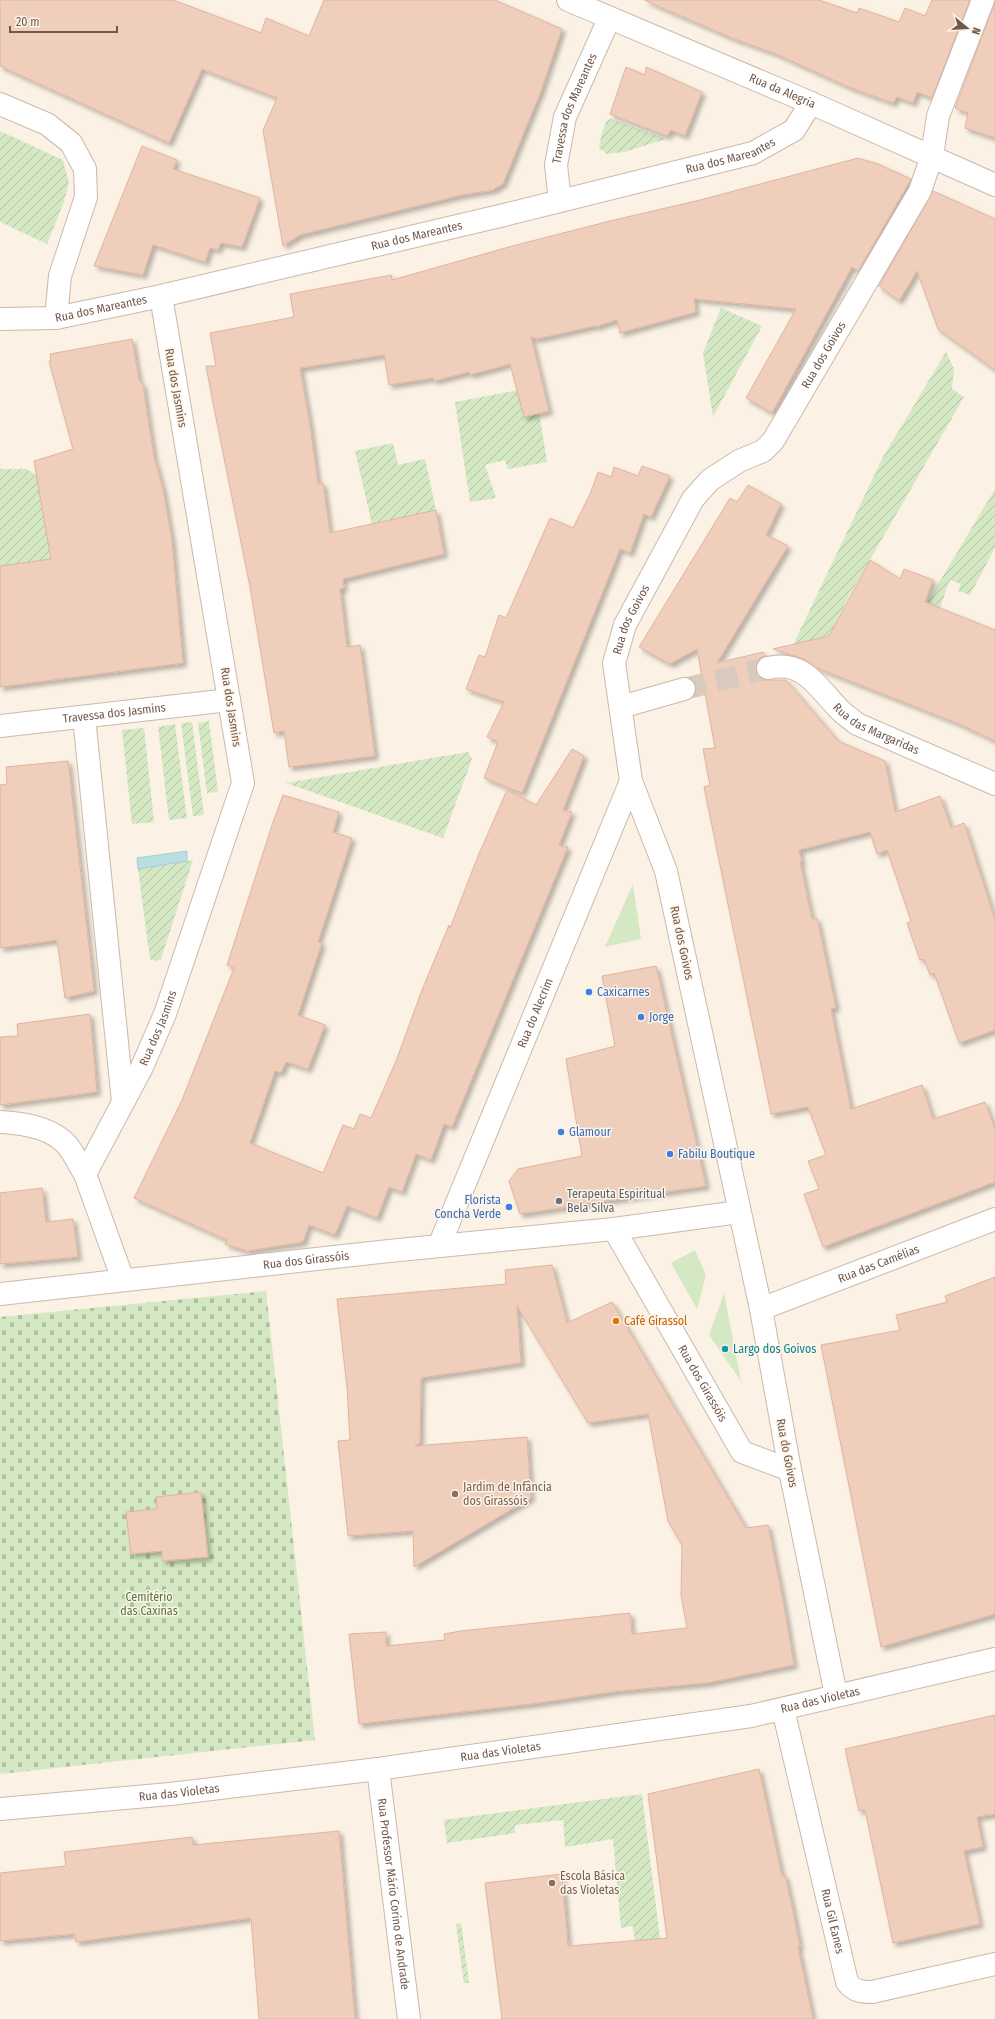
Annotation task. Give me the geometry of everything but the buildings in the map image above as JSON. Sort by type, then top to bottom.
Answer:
[{"type":"street","name":"Rua da Alegria","points":[[568,0],[609,19],[811,103],[995,185]]},
{"type":"street","name":"Rua dos Goivos","points":[[739,1212],[666,871],[631,781],[614,663],[625,625],[693,499],[710,480],[739,461],[764,451],[773,441],[920,191],[932,156],[938,116],[983,0]]},
{"type":"street","name":"Travessa dos Mareantes","points":[[560,201],[556,165],[564,117],[609,19]]},
{"type":"street","name":"Rua dos Mareantes","points":[[0,319],[56,318],[161,296],[560,201],[753,153],[794,130],[811,103]]},
{"type":"street","points":[[0,104],[47,124],[71,143],[85,169],[86,198],[60,276],[56,318]]},
{"type":"street","name":"Rua dos Jasmins","points":[[85,1174],[142,1067],[165,1014],[243,783],[161,296]]},
{"type":"street","name":"Rua das Margaridas","points":[[768,668],[778,666],[789,667],[803,672],[839,709],[857,724],[995,785]]},
{"type":"street","points":[[621,707],[684,689]]},
{"type":"street","name":"Travessa dos Jasmins","points":[[0,726],[230,700]]},
{"type":"street","name":"Rua dos Jasmins","points":[[84,716],[123,1102]]},
{"type":"street","name":"Rua do Alecrim","points":[[439,1246],[631,781]]},
{"type":"street","points":[[0,1122],[20,1123],[51,1132],[67,1145],[85,1174],[123,1280]]},
{"type":"street","name":"Rua dos Girassóis","points":[[0,1294],[439,1246],[614,1229],[739,1212]]},
{"type":"street","name":"Rua do Goivos","points":[[739,1212],[761,1309],[790,1470],[836,1695]]},
{"type":"street","name":"Rua das Camélias","points":[[761,1309],[995,1219]]},
{"type":"street","name":"Rua dos Girassóis","points":[[614,1229],[742,1452],[790,1470]]},
{"type":"street","name":"Rua das Violetas","points":[[0,1809],[170,1794],[378,1769],[751,1716],[995,1659]]},
{"type":"street","name":"Rua Gil Eanes","points":[[783,1709],[847,1982],[852,1988],[863,1992],[872,1992],[995,1964]]},
{"type":"street","name":"Rua Professor Mário Corino de Andrade","points":[[378,1769],[409,2019]]},
{"type":"green space","points":[[611,119],[666,139],[624,152],[607,154],[599,148],[602,132],[607,120]]},
{"type":"green space","points":[[0,131],[63,160],[69,183],[63,204],[47,244],[0,222]]},
{"type":"green space","points":[[721,308],[762,326],[713,417],[703,353]]},
{"type":"green space","points":[[946,352],[954,369],[952,389],[964,397],[849,596],[829,636],[793,645],[883,457]]},
{"type":"green space","points":[[535,387],[547,462],[508,469],[505,460],[485,465],[496,498],[470,502],[455,402]]},
{"type":"green space","points":[[393,443],[398,465],[425,459],[436,510],[372,524],[355,451]]},
{"type":"green space","points":[[0,469],[27,469],[37,476],[51,560],[0,566]]},
{"type":"green space","points":[[995,489],[995,548],[970,595],[958,591],[961,584],[950,580],[938,613],[925,606]]},
{"type":"green space","points":[[209,721],[218,792],[207,793],[198,723]]},
{"type":"green space","points":[[192,722],[204,815],[193,816],[181,723]]},
{"type":"green space","points":[[175,724],[187,818],[169,820],[158,727]]},
{"type":"green space","points":[[144,728],[154,822],[132,824],[122,730]]},
{"type":"green space","points":[[468,752],[472,759],[443,838],[286,783]]},
{"type":"green space","points":[[193,860],[161,959],[156,961],[150,959],[138,869]]},
{"type":"green space","points":[[633,884],[641,939],[605,947]]},
{"type":"green space","points":[[695,1250],[706,1275],[697,1309],[671,1263]]},
{"type":"green space","name":"Cemitério das Caxinas","points":[[266,1291],[315,1740],[0,1774],[0,1317]]},
{"type":"green space","points":[[724,1293],[741,1381],[709,1335]]},
{"type":"green space","points":[[642,1794],[670,2019],[637,1959],[633,1926],[621,1928],[613,1839],[565,1847],[563,1820],[515,1825],[515,1833],[447,1843],[444,1820]]},
{"type":"green space","points":[[461,1923],[469,1983],[464,1983],[456,1924]]},
{"type":"water","points":[[187,851],[187,861],[138,869],[137,858]]},
{"type":"tunnel","points":[[684,689],[768,668]]},
{"type":"place","name":"Caxicarnes","points":[[589,992]]},
{"type":"place","name":"Jorge","points":[[641,1017]]},
{"type":"place","name":"Glamour","points":[[561,1132]]},
{"type":"place","name":"Fabilu Boutique","points":[[670,1154]]},
{"type":"place","name":"Terapeuta Espiritual Bela Silva","points":[[559,1201]]},
{"type":"place","name":"Florista Concha Verde","points":[[509,1207]]},
{"type":"place","name":"Café Girassol","points":[[616,1321]]},
{"type":"place","name":"Largo dos Goivos","points":[[725,1349]]},
{"type":"place","name":"Jardim de Infância dos Girassóis","points":[[455,1494]]},
{"type":"place","name":"Escola Básica das Violetas","points":[[552,1883]]}]
